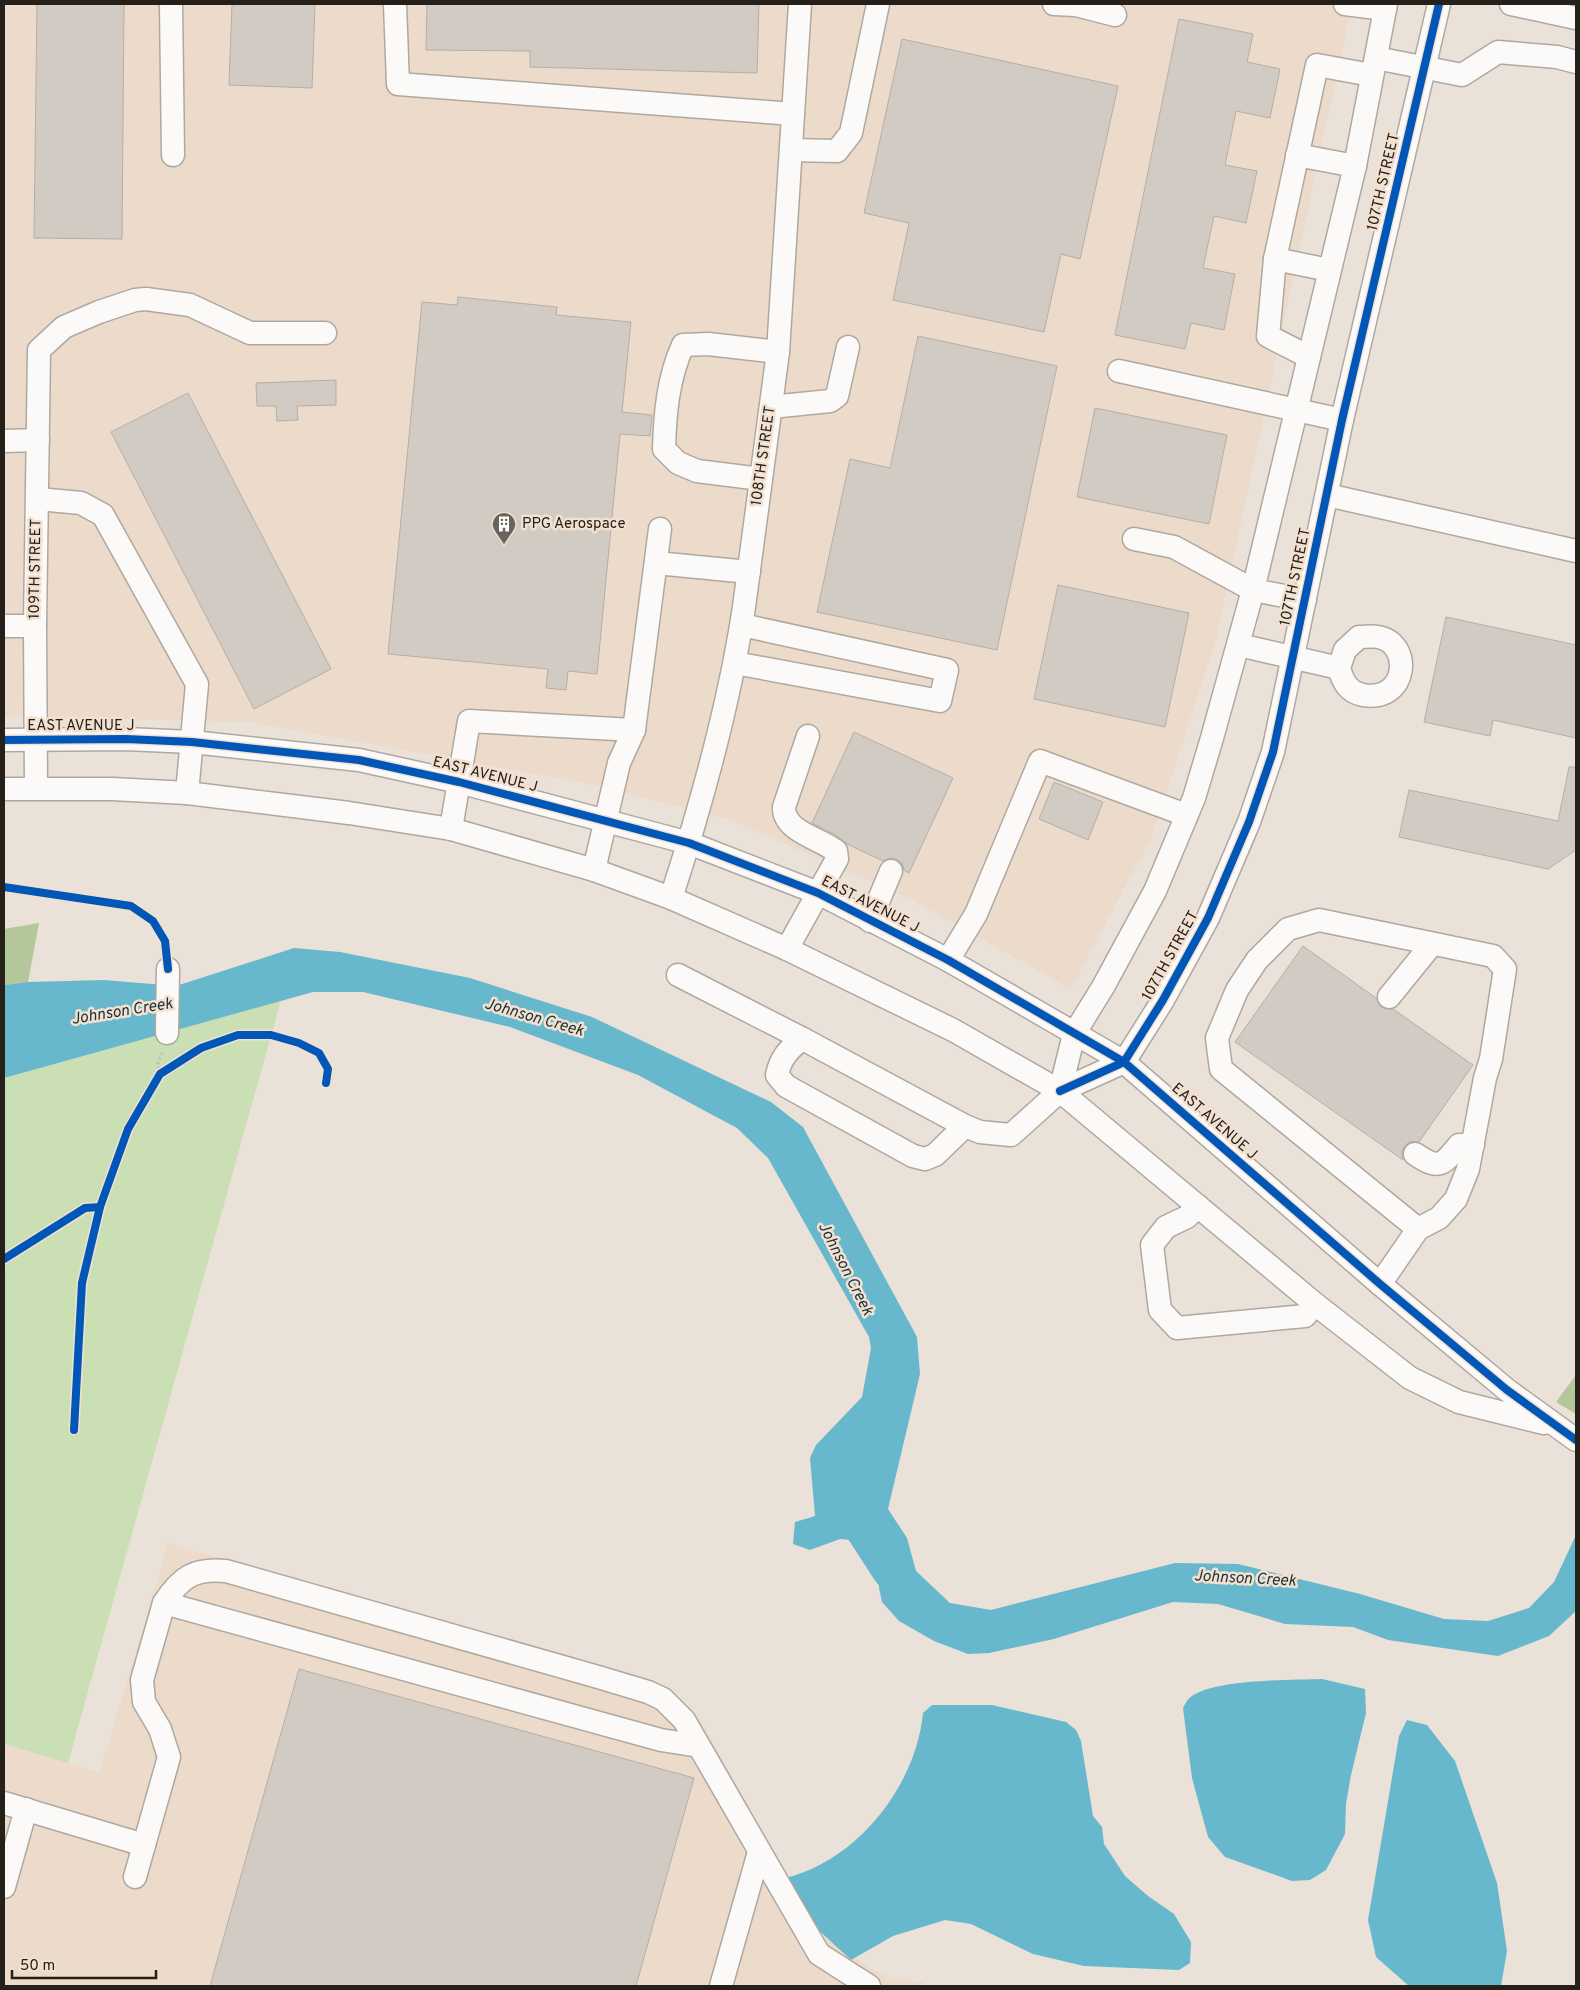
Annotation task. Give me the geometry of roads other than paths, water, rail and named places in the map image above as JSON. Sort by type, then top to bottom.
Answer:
[{"type":"street","points":[[171,4],[173,155]]},
{"type":"street","points":[[395,4],[398,84],[793,114]]},
{"type":"street","name":"108TH STREET","points":[[671,898],[689,843],[735,663],[742,625],[778,352],[800,4]]},
{"type":"street","points":[[791,150],[837,151],[851,133],[878,4]]},
{"type":"street","points":[[1054,4],[1076,5],[1114,15]]},
{"type":"street","points":[[1060,1091],[1074,1034],[1103,987],[1155,891],[1194,798],[1239,645],[1354,166],[1385,6],[1345,4]]},
{"type":"street","name":"107TH STREET","points":[[1124,1062],[1163,1000],[1208,918],[1249,822],[1273,752],[1342,420],[1426,68],[1439,4]]},
{"type":"street","points":[[1511,4],[1576,18]]},
{"type":"street","points":[[1309,357],[1268,336],[1275,259],[1317,65],[1426,68],[1462,75],[1498,52],[1557,57],[1576,62]]},
{"type":"street","points":[[1298,155],[1354,166]]},
{"type":"street","points":[[1275,259],[1329,270]]},
{"type":"street","name":"109TH STREET","points":[[36,787],[35,626],[39,350],[64,328],[99,312],[135,300],[146,299],[190,305],[250,333],[325,333]]},
{"type":"street","points":[[761,479],[697,472],[678,463],[664,449],[665,415],[673,367],[683,346],[708,344],[778,352]]},
{"type":"street","points":[[771,407],[821,403],[830,401],[837,396],[848,347]]},
{"type":"street","points":[[1119,371],[1342,420]]},
{"type":"street","points":[[4,440],[38,440]]},
{"type":"street","points":[[1327,495],[1576,551]]},
{"type":"street","points":[[38,499],[81,502],[103,515],[197,684],[188,793]]},
{"type":"street","points":[[594,870],[619,763],[634,730],[660,529]]},
{"type":"street","points":[[1134,539],[1174,547],[1253,590],[1305,600]]},
{"type":"street","points":[[656,563],[749,572]]},
{"type":"street","points":[[735,663],[940,701],[948,670],[742,625]]},
{"type":"street","points":[[4,626],[35,626]]},
{"type":"street","points":[[1239,645],[1339,668]]},
{"type":"street","points":[[451,829],[469,721],[634,730]]},
{"type":"street","points":[[787,949],[837,859],[836,851],[825,843],[789,825],[783,817],[784,807],[808,736]]},
{"type":"street","name":"EAST AVENUE J","points":[[4,740],[192,742],[359,760],[459,782],[689,843],[818,893],[948,960],[1124,1062],[1380,1284],[1507,1390],[1576,1440]]},
{"type":"street","points":[[948,960],[976,914],[1040,761],[1186,815]]},
{"type":"street","name":"EAST AVENUE J","points":[[4,789],[36,787],[188,793],[340,811],[451,829],[594,870],[671,898],[787,949],[952,1030],[1060,1091],[1315,1304],[1410,1378],[1459,1402],[1555,1425]]},
{"type":"street","points":[[870,921],[892,871]]},
{"type":"street","points":[[1380,1284],[1418,1229],[1439,1218],[1456,1199],[1468,1169],[1485,1078],[1491,1059],[1505,968],[1493,956],[1318,920],[1288,929],[1257,960],[1237,990],[1217,1038],[1221,1069],[1418,1229]]},
{"type":"street","points":[[1389,997],[1432,944]]},
{"type":"street","points":[[167,1033],[168,969]]},
{"type":"street","points":[[678,975],[965,1126],[980,1132],[1011,1135],[1060,1091],[1124,1062]]},
{"type":"street","points":[[804,1040],[793,1045],[779,1065],[777,1074],[786,1086],[905,1151],[926,1159],[935,1155],[965,1126]]},
{"type":"street","points":[[1415,1154],[1431,1165],[1439,1164],[1445,1161],[1459,1144],[1473,1145]]},
{"type":"street","points":[[1198,1206],[1187,1217],[1166,1228],[1152,1245],[1160,1310],[1177,1328],[1305,1316],[1315,1304]]},
{"type":"street","points":[[135,1877],[169,1757],[160,1729],[144,1702],[142,1680],[164,1603],[177,1584],[189,1575],[210,1569],[226,1571],[648,1692],[663,1699],[684,1720],[819,1954],[869,1986]]},
{"type":"street","points":[[164,1603],[661,1740],[699,1746]]},
{"type":"street","points":[[4,1803],[144,1844]]},
{"type":"street","points":[[4,1887],[26,1810]]},
{"type":"street","points":[[721,1986],[759,1852]]},
{"type":"water","points":[[294,948],[340,952],[470,978],[592,1017],[771,1102],[803,1127],[917,1337],[920,1374],[888,1509],[907,1538],[916,1571],[950,1603],[991,1610],[1175,1563],[1238,1564],[1360,1594],[1444,1619],[1488,1621],[1529,1608],[1554,1582],[1576,1535],[1576,1611],[1549,1636],[1498,1656],[1388,1640],[1353,1627],[1285,1624],[1218,1604],[1173,1602],[1054,1639],[989,1653],[968,1654],[934,1641],[899,1621],[882,1602],[879,1588],[880,1565],[887,1547],[880,1543],[840,1539],[810,1550],[793,1544],[795,1522],[815,1516],[810,1458],[816,1445],[862,1397],[871,1348],[869,1337],[768,1158],[737,1128],[638,1075],[510,1027],[363,992],[313,992],[4,1078],[4,985],[28,982],[104,980],[176,986]]},
{"type":"water","points":[[1322,1679],[1365,1689],[1366,1713],[1351,1775],[1346,1804],[1345,1834],[1326,1870],[1310,1880],[1292,1881],[1225,1857],[1208,1837],[1192,1778],[1183,1708],[1192,1696],[1203,1690],[1218,1686],[1274,1680]]},
{"type":"water","points":[[932,1705],[992,1705],[1066,1722],[1076,1730],[1081,1741],[1093,1816],[1102,1827],[1104,1844],[1125,1876],[1148,1896],[1174,1914],[1191,1942],[1190,1963],[1179,1970],[1084,1966],[1033,1954],[971,1924],[945,1920],[893,1936],[851,1960],[812,1924],[785,1878],[811,1869],[836,1855],[858,1838],[878,1816],[895,1793],[909,1767],[918,1740],[923,1713]]},
{"type":"water","points":[[1407,1720],[1427,1725],[1455,1761],[1497,1883],[1507,1951],[1501,1986],[1409,1986],[1376,1957],[1368,1920],[1399,1736]]},
{"type":"waterway","name":"Johnson Creek","points":[[852,1501],[854,1516],[889,1570],[911,1598]]},
{"type":"place","name":"PPG Aerospace","points":[[504,545]]}]
